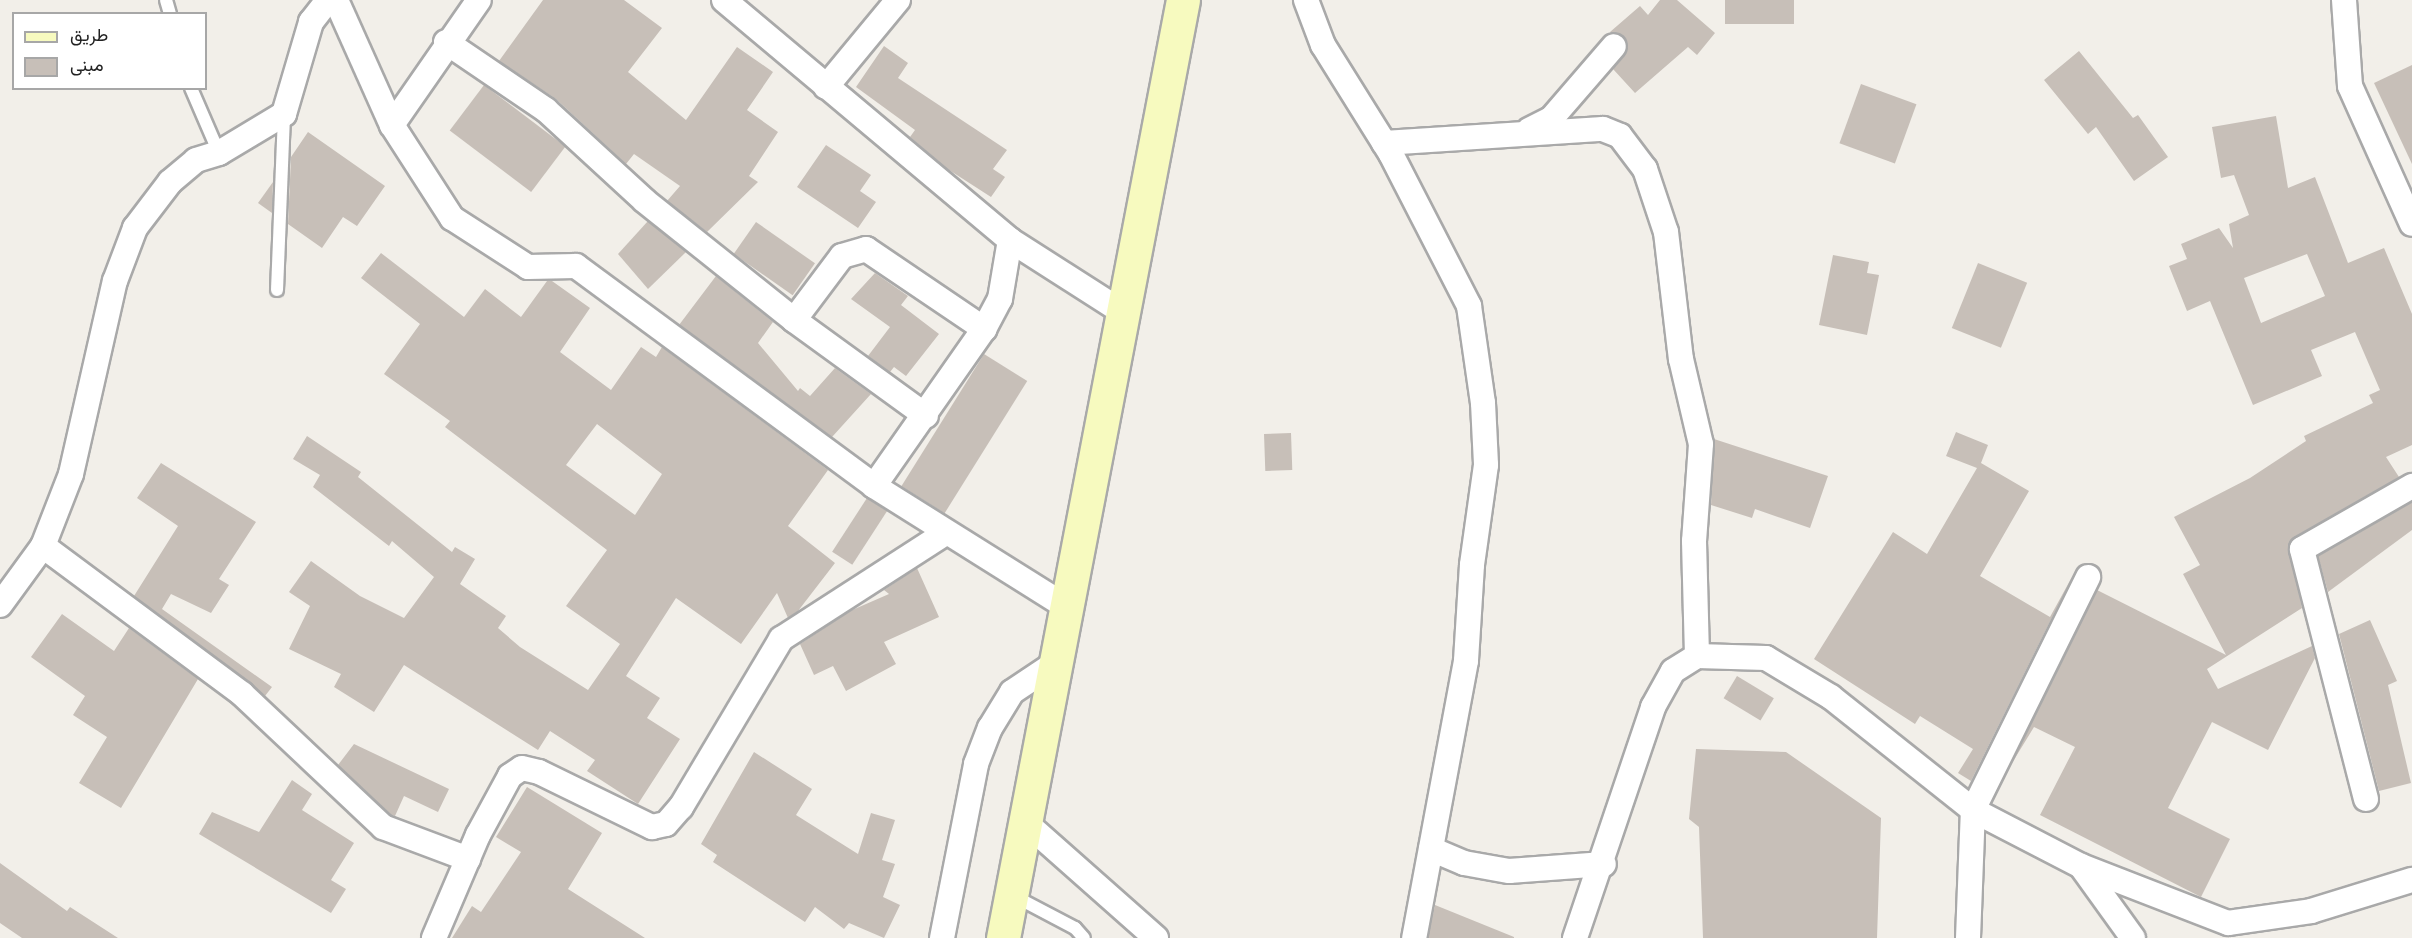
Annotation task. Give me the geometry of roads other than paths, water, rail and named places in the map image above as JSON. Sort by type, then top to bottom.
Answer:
[{"type":"main road","points":[[1003,938],[1057,662],[1065,606],[1121,311],[1183,0]]},
{"type":"street","points":[[0,605],[43,546],[71,474],[115,281],[135,228],[170,182],[196,160],[219,153],[284,114],[311,22],[328,0]]},
{"type":"street","points":[[336,0],[392,125],[434,196],[474,236],[528,267],[576,267],[874,486],[944,534],[1065,606]]},
{"type":"street","points":[[392,125],[446,42],[479,0]]},
{"type":"street","points":[[724,0],[1010,240],[1121,311]]},
{"type":"street","points":[[826,87],[898,0]]},
{"type":"street","points":[[1306,0],[1323,45],[1384,143],[1469,306],[1483,404],[1486,465],[1472,565],[1466,661],[1414,938]]},
{"type":"street","points":[[2344,0],[2350,86],[2412,224]]},
{"type":"street","points":[[446,42],[546,110],[645,201],[794,320],[926,416]]},
{"type":"street","points":[[1526,131],[1551,119],[1614,46]]},
{"type":"street","points":[[1384,143],[1526,131],[1602,129],[1620,136],[1645,169],[1660,201],[1681,359],[1701,444],[1694,541],[1697,656]]},
{"type":"street","points":[[874,486],[926,416],[984,329],[1000,299],[1010,240]]},
{"type":"street","points":[[794,320],[842,256],[866,249],[984,329]]},
{"type":"street","points":[[2366,799],[2302,549],[2412,486]]},
{"type":"street","points":[[434,938],[468,859],[510,776],[522,768],[650,830],[666,824],[681,807],[780,639],[944,534]]},
{"type":"street","points":[[43,546],[242,694],[383,827],[468,859]]},
{"type":"street","points":[[1968,938],[1973,810],[2088,577]]},
{"type":"street","points":[[1575,938],[1604,864],[1653,707],[1673,671],[1697,656],[1766,658],[1831,697],[1973,810],[2081,866],[2228,923],[2311,911],[2412,880]]},
{"type":"street","points":[[942,938],[976,764],[990,728],[1012,692],[1057,662]]},
{"type":"street","points":[[1025,822],[1146,934]]},
{"type":"street","points":[[1431,849],[1464,863],[1509,871],[1604,864]]},
{"type":"street","points":[[2081,866],[2133,938]]},
{"type":"lane","points":[[192,90],[219,153]]},
{"type":"lane","points":[[277,290],[284,114]]},
{"type":"lane","points":[[1012,895],[1075,928],[1084,938]]}]
